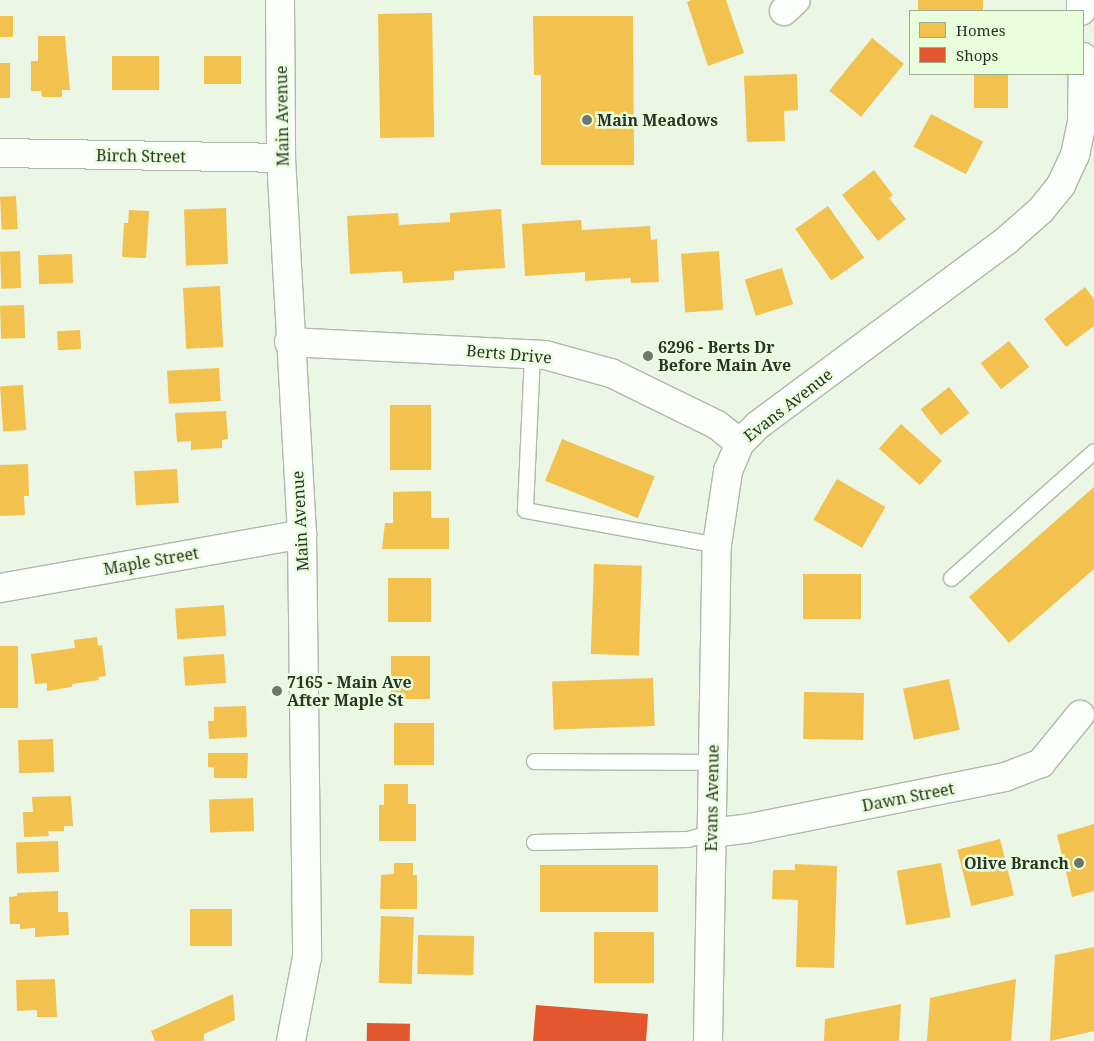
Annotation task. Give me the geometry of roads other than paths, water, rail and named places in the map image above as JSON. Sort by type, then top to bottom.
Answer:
[{"type":"street","name":"Main Avenue","points":[[280,0],[282,158],[289,342],[302,534],[307,957],[291,1041]]},
{"type":"street","name":"Evans Avenue","points":[[708,1041],[717,544],[728,471],[740,443],[758,425],[1007,240],[1041,210],[1062,184],[1075,155],[1082,122],[1083,75]]},
{"type":"street","name":"Birch Street","points":[[0,153],[282,158]]},
{"type":"street","name":"Berts Drive","points":[[289,342],[532,354],[611,373],[717,425],[740,443]]},
{"type":"street","name":"Maple Street","points":[[0,588],[302,534]]},
{"type":"street","name":"Dawn Street","points":[[711,833],[1005,777],[1040,763],[1087,712]]},
{"type":"lane","points":[[532,354],[525,510],[717,544]]},
{"type":"lane","points":[[951,578],[1094,451]]},
{"type":"lane","points":[[534,762],[712,762]]},
{"type":"lane","points":[[534,842],[687,839],[711,833]]},
{"type":"place","name":"Main Meadows","points":[[587,120]]},
{"type":"place","name":"6296 - Berts Dr Before Main Ave","points":[[648,356]]},
{"type":"place","name":"7165 - Main Ave After Maple St","points":[[277,691]]},
{"type":"place","name":"Olive Branch","points":[[1079,863]]}]
